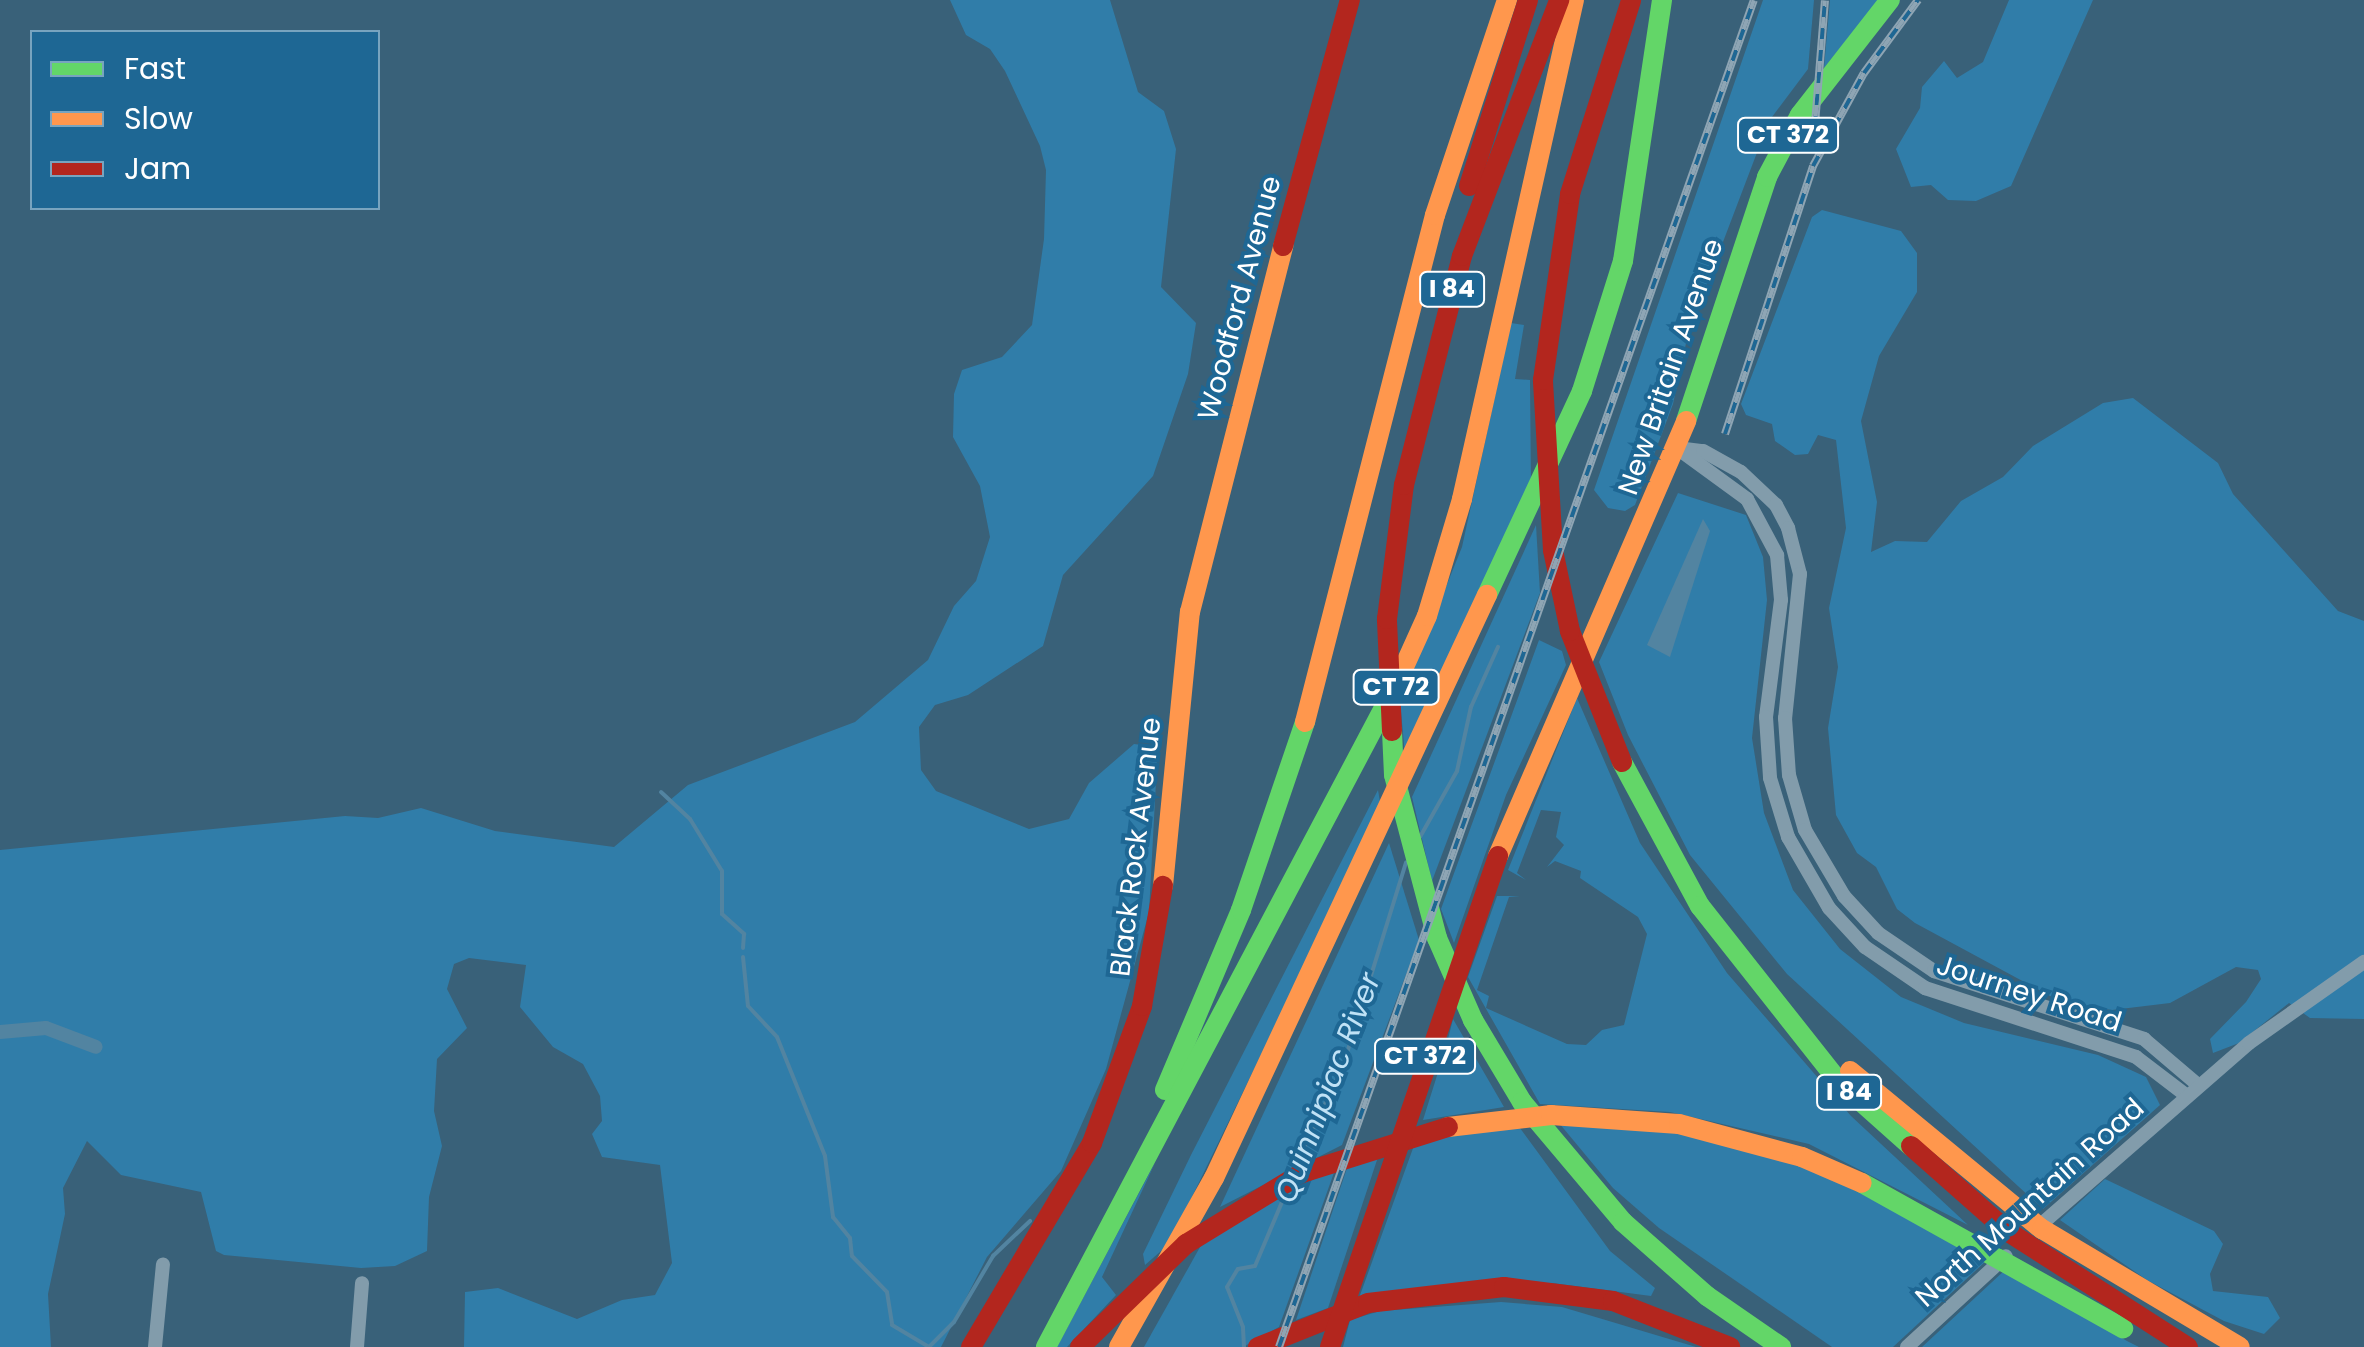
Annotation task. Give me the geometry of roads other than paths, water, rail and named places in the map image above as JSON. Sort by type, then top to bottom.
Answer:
[{"type":"main road","name":"Woodford Avenue","points":[[1190,612],[1226,454],[1350,0]]},
{"type":"main road","points":[[1063,1314],[1204,1002],[1281,800],[1346,588],[1435,215],[1507,0]]},
{"type":"main road","points":[[1422,406],[1442,282],[1528,0]]},
{"type":"main road","name":"I 84","points":[[1559,0],[1476,214],[1422,406],[1389,590],[1386,697],[1400,808],[1437,938],[1492,1054],[1542,1130],[1600,1199],[1682,1275],[1781,1347]]},
{"type":"main road","name":"CT 72","points":[[1046,1347],[1376,727],[1422,627],[1462,500],[1574,0]]},
{"type":"main road","name":"I 84","points":[[1631,0],[1570,194],[1543,380],[1544,473],[1558,583],[1580,663],[1612,742],[1676,868],[1767,998],[1865,1109],[1962,1196],[2065,1272],[2188,1347]]},
{"type":"main road","name":"CT 72","points":[[1119,1347],[1214,1178],[1578,400],[1622,261],[1662,0]]},
{"type":"main road","name":"New Britain Avenue","points":[[1330,1347],[1442,1007],[1532,770],[1678,448],[1782,145],[1890,0]]},
{"type":"main road","name":"Black Rock Avenue","points":[[971,1347],[1092,1143],[1133,1037],[1160,913],[1190,612]]},
{"type":"main road","points":[[1767,998],[1905,1120],[2042,1229],[2138,1292],[2240,1347]]},
{"type":"main road","points":[[1080,1347],[1122,1301],[1231,1213],[1343,1156],[1466,1122],[1602,1116],[1706,1129],[1834,1169],[2158,1347]]},
{"type":"main road","points":[[1258,1347],[1377,1301],[1470,1288],[1572,1292],[1656,1314],[1730,1347]]},
{"type":"street","name":"Journey Road","points":[[1678,448],[1747,499],[1777,555],[1780,600],[1766,717],[1770,778],[1793,850],[1829,908],[1866,947],[1925,988],[2136,1057],[2192,1091]]},
{"type":"street","name":"North Mountain Road","points":[[1907,1347],[2192,1091],[2364,962]]},
{"type":"street","points":[[155,1347],[163,1264]]},
{"type":"street","points":[[356,1347],[362,1283]]},
{"type":"waterway","name":"Quinnipiac River","points":[[1420,837],[1457,771],[1471,707],[1498,647]]},
{"type":"waterway","points":[[661,792],[690,819],[722,871],[722,914],[744,934],[743,948]]},
{"type":"waterway","name":"Quinnipiac River","points":[[1297,1163],[1343,1066],[1406,863]]},
{"type":"waterway","points":[[743,957],[748,1006],[777,1037],[825,1156],[833,1217],[850,1238],[852,1256],[887,1292],[892,1325],[929,1347],[954,1322],[993,1256],[1030,1221]]},
{"type":"waterway","points":[[0,1032],[46,1028],[96,1047]]},
{"type":"waterway","name":"Quinnipiac River","points":[[1244,1347],[1243,1327],[1227,1287],[1238,1269],[1255,1266],[1285,1195]]},
{"type":"railway","points":[[1279,1347],[1754,0]]},
{"type":"railway","points":[[1813,149],[1825,0]]},
{"type":"railway","points":[[1725,434],[1813,166],[1864,73],[1918,0]]}]
